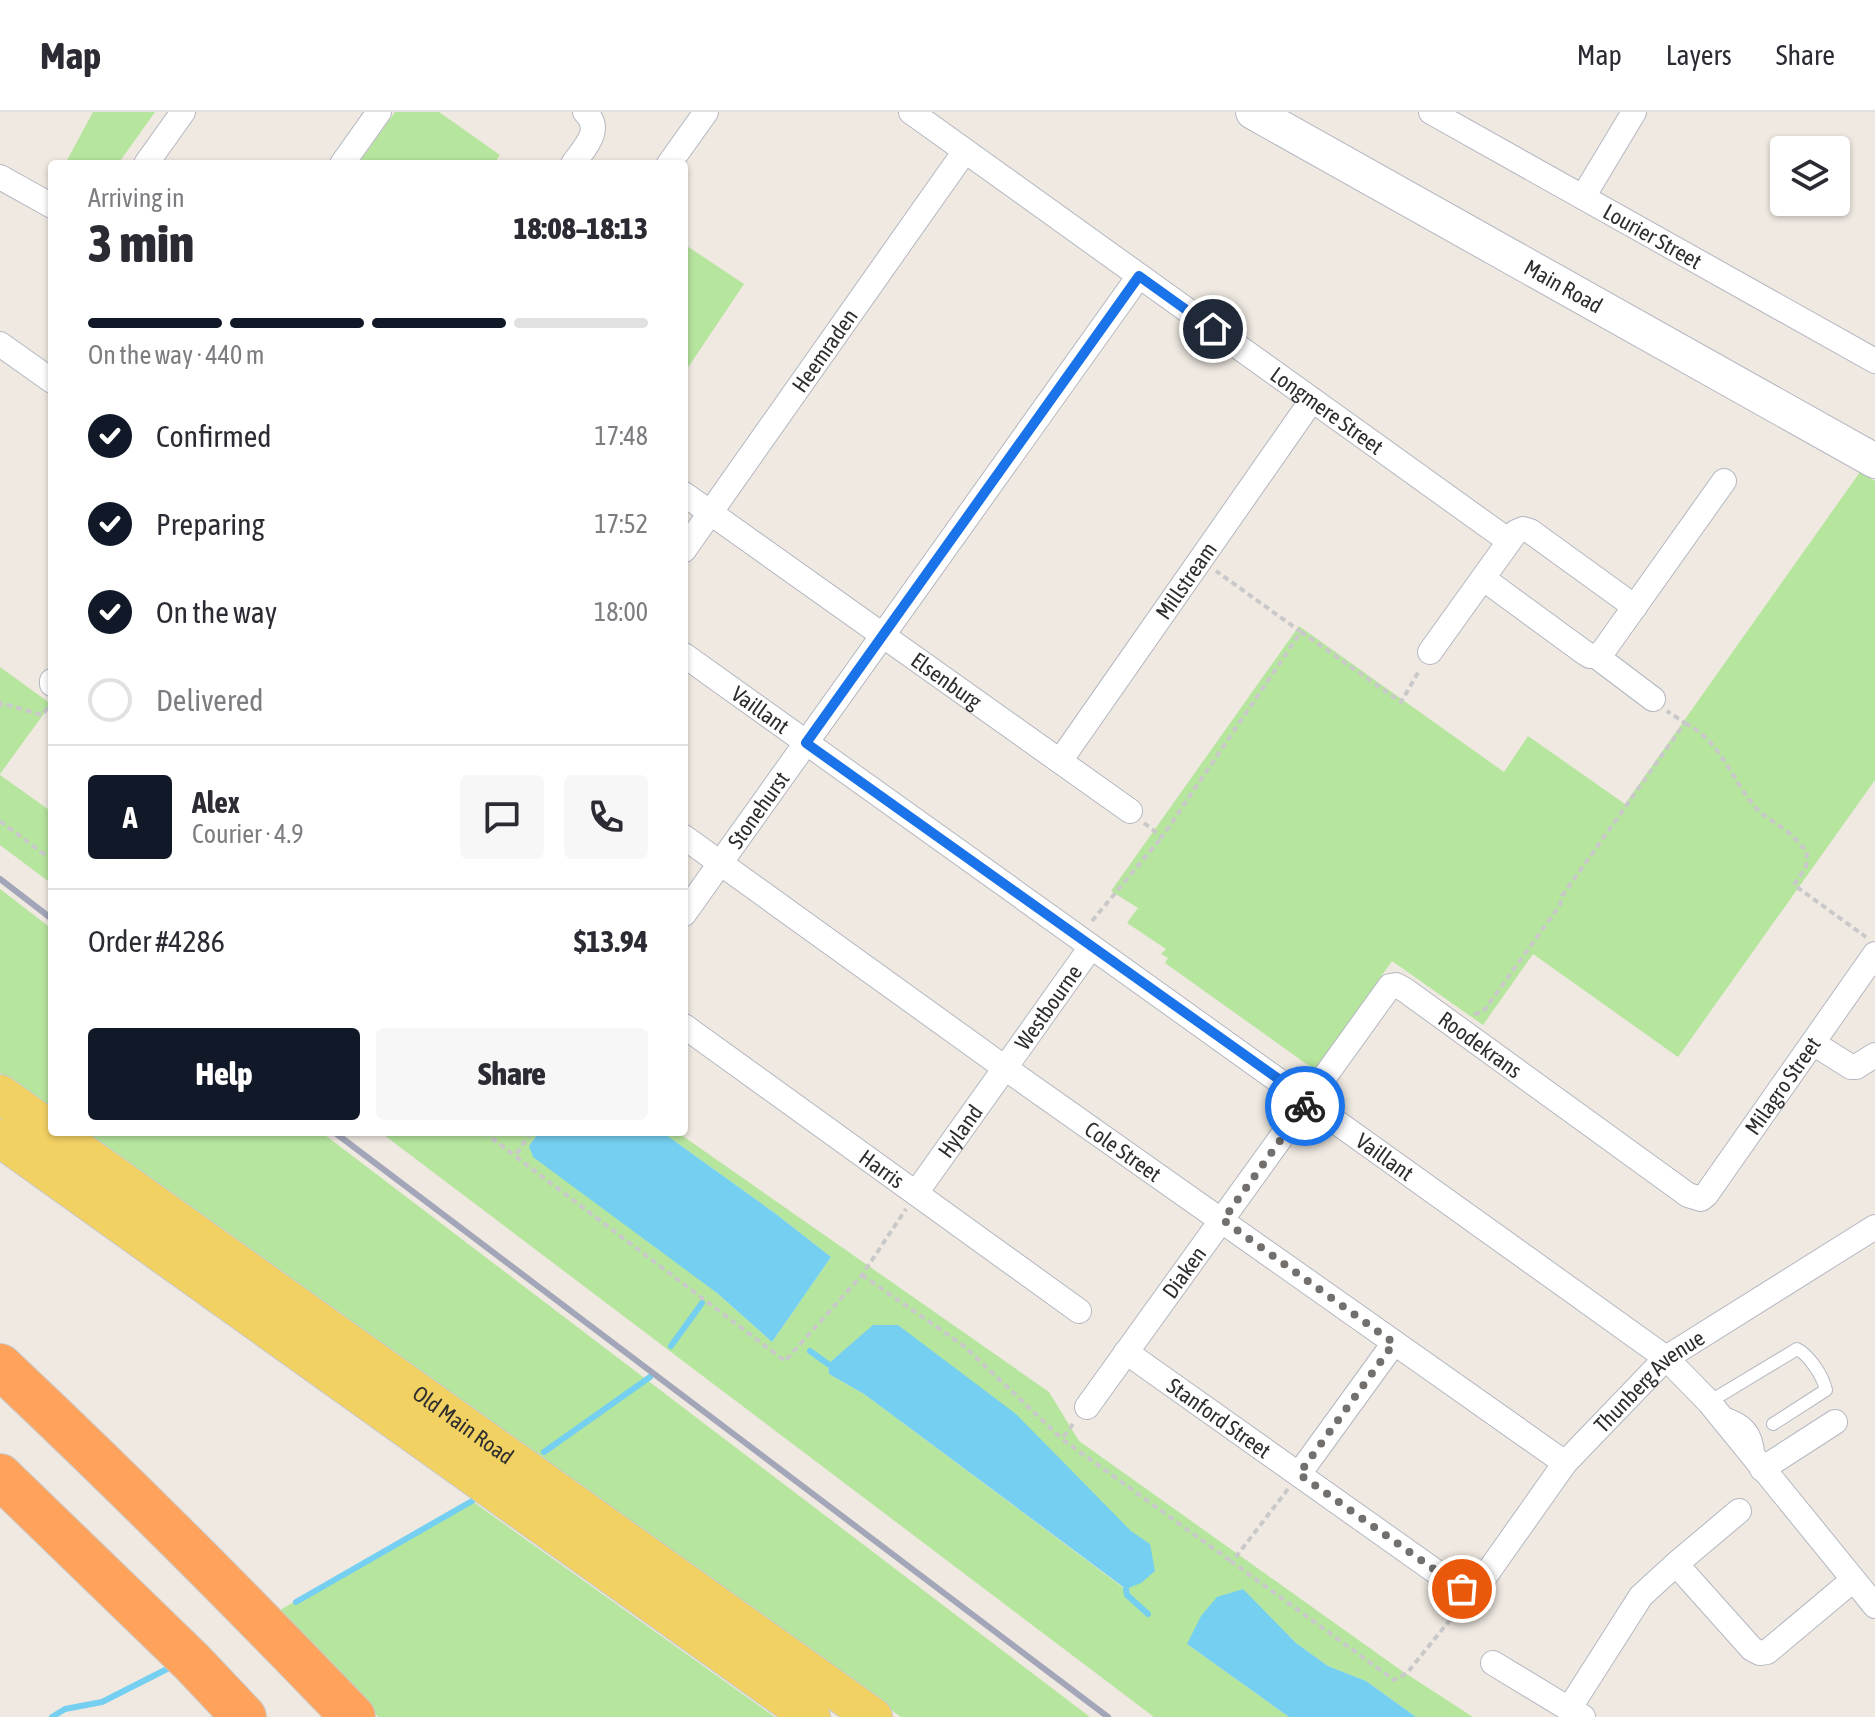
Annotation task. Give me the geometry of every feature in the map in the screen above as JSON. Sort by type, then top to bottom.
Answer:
[{"type":"highway","points":[[0,1366],[237,1596],[353,1717]]},
{"type":"highway","points":[[0,1476],[192,1662],[244,1717]]},
{"type":"main road","name":"Main Road","points":[[1253,112],[1875,461]]},
{"type":"main road","name":"Old Main Road","points":[[0,1094],[48,1129]]},
{"type":"main road","name":"Old Main Road","points":[[58,1136],[873,1717]]},
{"type":"main road","name":"Old Main Road","points":[[0,1138],[811,1717]]},
{"type":"street","points":[[149,160],[183,112]]},
{"type":"street","points":[[345,160],[379,112]]},
{"type":"street","points":[[575,160],[594,130],[593,120],[585,112]]},
{"type":"street","points":[[672,160],[706,112]]},
{"type":"street","name":"Longmere Street","points":[[911,112],[1509,541]]},
{"type":"street","name":"Lourier Street","points":[[1431,112],[1872,353]]},
{"type":"street","points":[[1583,197],[1634,112]]},
{"type":"street","name":"Heemraden","points":[[688,544],[965,151]]},
{"type":"street","points":[[0,177],[48,204]]},
{"type":"street","name":"Stonehurst","points":[[688,908],[1139,276]]},
{"type":"street","points":[[4,354],[48,379]]},
{"type":"street","name":"Millstream","points":[[1060,761],[1312,400]]},
{"type":"street","points":[[1596,656],[1605,650],[1724,481]]},
{"type":"street","name":"Elsenburg","points":[[688,497],[1130,811]]},
{"type":"street","points":[[1430,652],[1519,530],[1530,531],[1635,607]]},
{"type":"street","points":[[1484,579],[1653,699]]},
{"type":"street","name":"Vaillant","points":[[688,658],[1666,1358],[1712,1406],[1875,1606]]},
{"type":"street","name":"Cole Street","points":[[688,840],[1565,1463]]},
{"type":"street","name":"Westbourne","points":[[1005,1068],[1085,942]]},
{"type":"street","name":"Milagro Street","points":[[1683,1191],[1696,1198],[1706,1195],[1875,954]]},
{"type":"street","name":"Roodekrans","points":[[1308,1100],[1387,988],[1396,985],[1683,1191]]},
{"type":"street","name":"Harris","points":[[688,1029],[1079,1311]]},
{"type":"street","points":[[1813,1043],[1851,1067],[1875,1055]]},
{"type":"street","name":"Hyland","points":[[916,1193],[1005,1068]]},
{"type":"street","name":"Diaken","points":[[1087,1407],[1308,1100]]},
{"type":"street","name":"Thunberg Avenue","points":[[1474,1587],[1565,1463],[1666,1358],[1875,1227]]},
{"type":"street","points":[[1299,1474],[1394,1343]]},
{"type":"street","name":"Stanford Street","points":[[1126,1352],[1456,1586],[1467,1590],[1474,1587]]},
{"type":"street","points":[[1760,1466],[1835,1422]]},
{"type":"street","points":[[1493,1663],[1576,1713],[1641,1596],[1739,1511]]},
{"type":"street","points":[[1676,1564],[1752,1649],[1760,1653],[1767,1652],[1853,1580]]},
{"type":"lane","points":[[1712,1406],[1797,1349],[1805,1354],[1826,1390],[1773,1424]]},
{"type":"path","points":[[1200,560],[1401,702],[1430,652]]},
{"type":"path","points":[[1085,942],[1112,894],[1131,877],[1162,837],[1301,632]]},
{"type":"path","points":[[1653,699],[1700,731],[1722,756],[1754,806],[1789,832],[1807,852],[1806,867],[1794,885],[1875,944]]},
{"type":"path","points":[[0,704],[42,715],[48,707]]},
{"type":"path","points":[[1468,1011],[1476,1014],[1483,1012],[1685,723]]},
{"type":"path","points":[[1130,811],[1162,837]]},
{"type":"path","points":[[0,821],[48,857]]},
{"type":"path","points":[[489,1136],[785,1361],[862,1275],[916,1193]]},
{"type":"path","points":[[515,1156],[528,1136]]},
{"type":"path","points":[[862,1275],[964,1346],[1062,1439],[1394,1680],[1407,1673],[1474,1587]]},
{"type":"path","points":[[1062,1439],[1087,1407]]},
{"type":"path","points":[[1232,1562],[1299,1474]]},
{"type":"green space","points":[[93,112],[155,112],[121,160],[67,160]]},
{"type":"green space","points":[[395,112],[439,112],[500,155],[497,160],[361,160]]},
{"type":"green space","points":[[688,247],[744,284],[688,368]]},
{"type":"green space","points":[[1860,472],[1875,481],[1875,780],[1678,1057],[1533,954],[1483,1025],[1392,961],[1315,1070],[1165,963],[1168,958],[1161,954],[1166,949],[1127,923],[1138,908],[1111,891],[1299,626],[1504,772],[1528,736],[1625,804]]},
{"type":"green space","points":[[0,667],[48,702],[48,708],[0,774]]},
{"type":"green space","points":[[0,775],[48,809],[48,881],[0,845]]},
{"type":"green space","points":[[0,889],[48,926],[48,1107],[0,1073]]},
{"type":"green space","points":[[88,1136],[326,1136],[1090,1717],[901,1717]]},
{"type":"green space","points":[[385,1136],[536,1136],[529,1146],[717,1293],[772,1342],[831,1257],[668,1136],[683,1136],[1049,1392],[1079,1441],[1402,1671],[1473,1717],[1416,1717],[1366,1681],[1328,1666],[1296,1643],[1243,1590],[1187,1644],[1289,1717],[1154,1717]],"holes":[[[836,1357],[1150,1544],[1125,1589],[864,1394],[829,1374],[828,1364]]]},
{"type":"green space","points":[[472,1501],[775,1717],[378,1717],[280,1610]]},
{"type":"water","points":[[536,1136],[668,1136],[831,1257],[772,1342],[717,1293],[533,1157],[529,1146]]},
{"type":"water","points":[[873,1325],[898,1325],[1016,1414],[1131,1531],[1150,1544],[1155,1571],[1141,1583],[1126,1589],[864,1394],[829,1374],[828,1364]]},
{"type":"water","points":[[1243,1589],[1296,1643],[1328,1666],[1366,1681],[1416,1717],[1289,1717],[1187,1644],[1201,1616],[1217,1597]]},
{"type":"waterway","points":[[671,1346],[702,1303]]},
{"type":"waterway","points":[[810,1351],[828,1364]]},
{"type":"waterway","points":[[544,1452],[650,1377]]},
{"type":"waterway","points":[[296,1602],[472,1501]]},
{"type":"waterway","points":[[1126,1589],[1127,1595],[1148,1614]]},
{"type":"waterway","points":[[52,1717],[65,1709],[102,1702],[173,1666]]},
{"type":"railway","points":[[0,879],[48,916]]},
{"type":"railway","points":[[339,1136],[1108,1717]]},
{"type":"way so far","points":[[1305,1106],[1223,1220],[1394,1343],[1299,1474],[1462,1589]]},
{"type":"route","points":[[1213,329],[1139,276],[806,743],[1308,1100],[1305,1106]]}]
